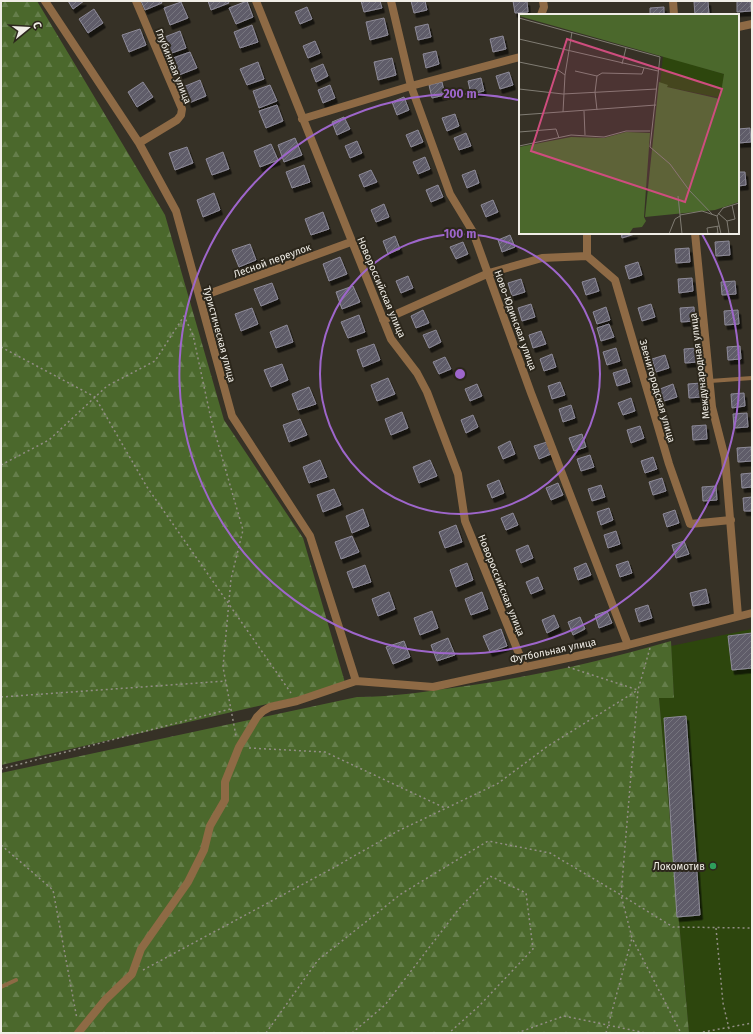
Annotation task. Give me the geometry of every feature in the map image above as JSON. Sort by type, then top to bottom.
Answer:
[{"type":"street","name":"Туристическая улица","points":[[45,1],[139,143],[176,211],[232,416],[310,536],[356,681]]},
{"type":"street","name":"Глубинная улица","points":[[136,1],[182,109],[181,115],[177,120],[139,143]]},
{"type":"street","name":"Новороссийская улица","points":[[256,1],[391,339],[417,373],[427,392],[458,474],[466,522],[524,666]]},
{"type":"street","name":"Ново-Юдинская улица","points":[[391,1],[411,86],[450,194],[473,232],[531,393],[628,644]]},
{"type":"street","points":[[541,14],[544,7],[543,1]]},
{"type":"street","points":[[673,1],[674,14]]},
{"type":"street","points":[[739,27],[752,24]]},
{"type":"street","points":[[302,119],[411,86],[519,57]]},
{"type":"street","points":[[383,320],[489,273],[542,258],[587,256],[588,234]]},
{"type":"street","name":"Международная улица","points":[[695,234],[712,407],[726,458],[738,616]]},
{"type":"street","name":"Лесной переулок","points":[[200,297],[351,242]]},
{"type":"street","name":"Звенигородская улица","points":[[587,256],[616,280],[669,464],[690,524],[731,520]]},
{"type":"street","name":"Футбольная улица","points":[[356,681],[433,687],[628,644],[752,613]]},
{"type":"street","points":[[79,1032],[105,1000],[132,974],[141,949],[188,882],[204,850],[210,826],[225,800],[225,782],[239,747],[258,717],[263,711],[270,707],[297,701],[356,681]]},
{"type":"lane","points":[[709,381],[752,378]]},
{"type":"lane","points":[[1,987],[16,980]]},
{"type":"path","points":[[1,466],[50,440],[107,386],[156,361],[184,316],[193,335],[211,419],[244,530],[231,579],[223,667],[230,709],[239,747],[325,752],[445,808]]},
{"type":"path","points":[[1,347],[95,397],[147,487],[297,701]]},
{"type":"path","points":[[652,638],[638,690],[621,895],[632,938],[681,1033]]},
{"type":"path","points":[[566,666],[638,690]]},
{"type":"path","points":[[1,697],[226,681]]},
{"type":"path","points":[[139,973],[398,831],[497,784],[548,746],[638,690]]},
{"type":"path","points":[[1,769],[230,709]]},
{"type":"path","points":[[266,1033],[318,960],[402,894],[488,841],[550,853],[674,927],[752,928]]},
{"type":"path","points":[[1,845],[53,890],[79,1032]]},
{"type":"path","points":[[352,1033],[385,1005],[458,910],[490,876],[526,893],[533,949],[479,1006],[449,1033]]},
{"type":"path","points":[[716,928],[723,1003],[730,1033]]},
{"type":"path","points":[[606,1033],[632,938]]},
{"type":"path","points":[[517,1033],[564,1016],[646,1033]]},
{"type":"path","points":[[698,1033],[752,1023]]},
{"type":"green space","points":[[1,1],[37,1],[165,215],[224,420],[303,538],[346,686],[1,765]]},
{"type":"green space","name":"Локомотив","points":[[752,629],[752,1033],[689,1033],[659,698],[674,698],[671,646]]},
{"type":"green space","points":[[671,641],[674,698],[659,698],[689,1033],[1,1033],[1,773],[357,697],[425,692],[543,673],[620,655]]},
{"type":"building","points":[[68,1],[84,1],[73,9]]},
{"type":"building","points":[[141,1],[161,1],[162,3],[145,10]]},
{"type":"building","points":[[208,1],[228,1],[229,3],[211,10]]},
{"type":"building","points":[[247,1],[253,17],[236,24],[229,8]]},
{"type":"building","points":[[361,1],[380,1],[382,8],[364,12]]},
{"type":"building","points":[[411,1],[425,1],[427,10],[414,13]]},
{"type":"building","points":[[513,1],[527,1],[528,12],[515,13]]},
{"type":"building","points":[[708,1],[709,14],[695,14],[694,2]]},
{"type":"building","points":[[737,1],[750,1],[751,11],[737,12]]},
{"type":"building","points":[[181,2],[188,18],[170,25],[164,8]]},
{"type":"building","points":[[307,7],[312,19],[300,24],[295,12]]},
{"type":"building","points":[[664,7],[664,14],[650,14],[650,8]]},
{"type":"building","points":[[94,9],[103,23],[88,33],[79,19]]},
{"type":"building","points":[[384,18],[388,35],[370,40],[366,22]]},
{"type":"building","points":[[428,24],[431,37],[418,40],[415,27]]},
{"type":"building","points":[[252,25],[258,42],[240,48],[234,32]]},
{"type":"building","points":[[140,29],[146,45],[129,52],[122,35]]},
{"type":"building","points":[[180,31],[186,48],[169,54],[162,38]]},
{"type":"building","points":[[503,36],[506,49],[493,52],[490,39]]},
{"type":"building","points":[[315,41],[320,53],[308,58],[303,46]]},
{"type":"building","points":[[436,51],[439,64],[426,68],[423,54]]},
{"type":"building","points":[[190,52],[197,68],[179,75],[173,58]]},
{"type":"building","points":[[392,58],[396,75],[378,80],[374,62]]},
{"type":"building","points":[[258,62],[264,79],[247,85],[240,69]]},
{"type":"building","points":[[323,64],[328,76],[316,82],[311,69]]},
{"type":"building","points":[[509,72],[513,85],[500,89],[496,76]]},
{"type":"building","points":[[481,78],[484,91],[471,94],[468,81]]},
{"type":"building","points":[[200,80],[206,96],[189,103],[183,87]]},
{"type":"building","points":[[143,82],[153,97],[137,107],[128,92]]},
{"type":"building","points":[[442,82],[445,95],[432,98],[429,85]]},
{"type":"building","points":[[270,85],[277,101],[259,108],[253,91]]},
{"type":"building","points":[[330,85],[335,98],[323,103],[318,90]]},
{"type":"building","points":[[404,97],[409,110],[397,115],[392,102]]},
{"type":"building","points":[[277,105],[283,121],[266,128],[259,111]]},
{"type":"building","points":[[455,114],[459,126],[447,131],[442,118]]},
{"type":"building","points":[[344,117],[350,129],[337,135],[332,122]]},
{"type":"building","points":[[750,128],[751,142],[739,143],[739,129]]},
{"type":"building","points":[[418,130],[423,142],[411,147],[406,135]]},
{"type":"building","points":[[466,133],[471,146],[459,150],[454,138]]},
{"type":"building","points":[[295,138],[302,155],[284,162],[278,145]]},
{"type":"building","points":[[357,141],[362,153],[350,158],[345,146]]},
{"type":"building","points":[[271,144],[278,160],[260,167],[254,151]]},
{"type":"building","points":[[187,147],[193,163],[175,170],[169,153]]},
{"type":"building","points":[[223,152],[229,169],[212,175],[206,159]]},
{"type":"building","points":[[425,157],[430,169],[418,174],[413,162]]},
{"type":"building","points":[[304,165],[310,182],[292,188],[286,172]]},
{"type":"building","points":[[371,170],[377,182],[364,187],[359,175]]},
{"type":"building","points":[[475,170],[479,183],[467,188],[462,175]]},
{"type":"building","points":[[739,172],[745,172],[746,185],[739,186]]},
{"type":"building","points":[[438,185],[443,197],[431,202],[426,190]]},
{"type":"building","points":[[214,193],[220,210],[203,217],[197,200]]},
{"type":"building","points":[[493,200],[498,212],[486,217],[481,205]]},
{"type":"building","points":[[384,204],[389,217],[376,222],[371,210]]},
{"type":"building","points":[[323,212],[329,229],[311,235],[305,219]]},
{"type":"building","points":[[621,234],[635,234],[622,238]]},
{"type":"building","points":[[510,235],[515,247],[502,252],[498,240]]},
{"type":"building","points":[[395,236],[400,249],[388,254],[383,241]]},
{"type":"building","points":[[729,241],[730,255],[716,256],[715,242]]},
{"type":"building","points":[[463,242],[468,254],[456,259],[450,247]]},
{"type":"building","points":[[250,244],[256,260],[239,267],[232,250]]},
{"type":"building","points":[[689,248],[690,262],[676,263],[675,249]]},
{"type":"building","points":[[340,257],[347,274],[329,281],[323,264]]},
{"type":"building","points":[[638,262],[642,275],[629,279],[625,266]]},
{"type":"building","points":[[408,276],[413,288],[401,293],[396,281]]},
{"type":"building","points":[[595,278],[599,291],[586,295],[582,282]]},
{"type":"building","points":[[692,278],[693,291],[679,293],[678,279]]},
{"type":"building","points":[[521,279],[525,292],[512,296],[508,283]]},
{"type":"building","points":[[735,281],[736,294],[722,295],[721,282]]},
{"type":"building","points":[[272,283],[278,299],[261,306],[254,289]]},
{"type":"building","points":[[353,286],[360,302],[342,309],[336,292]]},
{"type":"building","points":[[531,304],[535,317],[522,321],[518,308]]},
{"type":"building","points":[[651,304],[655,317],[642,321],[638,308]]},
{"type":"building","points":[[606,307],[610,320],[597,324],[593,312]]},
{"type":"building","points":[[694,307],[695,321],[681,322],[680,308]]},
{"type":"building","points":[[252,308],[258,324],[241,331],[235,314]]},
{"type":"building","points":[[423,310],[429,323],[416,328],[411,316]]},
{"type":"building","points":[[738,310],[739,324],[725,325],[724,311]]},
{"type":"building","points":[[359,315],[365,332],[348,338],[341,322]]},
{"type":"building","points":[[609,324],[614,337],[601,341],[597,328]]},
{"type":"building","points":[[287,325],[293,342],[276,348],[270,332]]},
{"type":"building","points":[[436,330],[441,342],[429,348],[423,335]]},
{"type":"building","points":[[541,331],[546,344],[533,348],[529,335]]},
{"type":"building","points":[[374,344],[380,360],[363,367],[357,350]]},
{"type":"building","points":[[740,346],[741,359],[728,360],[727,347]]},
{"type":"building","points":[[616,348],[620,361],[607,365],[603,352]]},
{"type":"building","points":[[697,348],[698,362],[685,363],[684,349]]},
{"type":"building","points":[[552,354],[556,367],[544,371],[540,359]]},
{"type":"building","points":[[665,355],[669,368],[656,372],[652,359]]},
{"type":"building","points":[[445,357],[451,369],[439,374],[433,362]]},
{"type":"building","points":[[282,364],[288,380],[271,387],[264,370]]},
{"type":"building","points":[[626,369],[630,382],[617,386],[613,373]]},
{"type":"building","points":[[388,378],[395,394],[377,401],[371,385]]},
{"type":"building","points":[[560,382],[565,395],[552,399],[548,386]]},
{"type":"building","points":[[701,383],[702,397],[689,398],[688,384]]},
{"type":"building","points":[[477,384],[482,396],[470,401],[465,389]]},
{"type":"building","points":[[673,384],[677,397],[664,401],[660,389]]},
{"type":"building","points":[[309,387],[316,404],[298,410],[292,394]]},
{"type":"building","points":[[744,393],[745,406],[732,408],[731,394]]},
{"type":"building","points":[[631,398],[635,411],[623,415],[618,403]]},
{"type":"building","points":[[571,405],[575,418],[563,422],[559,409]]},
{"type":"building","points":[[402,412],[408,428],[391,435],[385,419]]},
{"type":"building","points":[[747,413],[748,427],[734,428],[733,414]]},
{"type":"building","points":[[473,415],[478,427],[466,433],[461,420]]},
{"type":"building","points":[[300,419],[307,435],[289,442],[283,425]]},
{"type":"building","points":[[706,425],[707,439],[693,440],[692,426]]},
{"type":"building","points":[[640,426],[644,438],[631,443],[627,430]]},
{"type":"building","points":[[582,434],[586,447],[574,451],[569,438]]},
{"type":"building","points":[[510,441],[515,454],[503,459],[498,447]]},
{"type":"building","points":[[547,442],[551,454],[539,459],[534,446]]},
{"type":"building","points":[[751,447],[752,461],[738,462],[737,448]]},
{"type":"building","points":[[590,455],[594,467],[581,471],[577,459]]},
{"type":"building","points":[[653,457],[657,469],[645,473],[641,461]]},
{"type":"building","points":[[320,460],[327,477],[309,483],[303,467]]},
{"type":"building","points":[[430,460],[437,476],[419,483],[413,467]]},
{"type":"building","points":[[752,473],[752,487],[742,488],[741,474]]},
{"type":"building","points":[[662,478],[666,491],[653,495],[649,482]]},
{"type":"building","points":[[499,480],[504,493],[492,498],[487,485]]},
{"type":"building","points":[[558,483],[563,495],[551,500],[546,488]]},
{"type":"building","points":[[601,485],[605,497],[592,501],[588,489]]},
{"type":"building","points":[[716,486],[717,500],[703,501],[702,487]]},
{"type":"building","points":[[334,489],[341,505],[323,512],[317,495]]},
{"type":"building","points":[[752,497],[752,511],[744,511],[743,498]]},
{"type":"building","points":[[609,508],[613,520],[601,525],[597,512]]},
{"type":"building","points":[[363,509],[369,526],[352,533],[346,516]]},
{"type":"building","points":[[675,510],[679,523],[667,527],[663,514]]},
{"type":"building","points":[[513,513],[518,525],[506,530],[501,518]]},
{"type":"building","points":[[456,525],[462,542],[445,548],[439,532]]},
{"type":"building","points":[[616,531],[620,544],[608,548],[604,535]]},
{"type":"building","points":[[352,536],[359,552],[341,559],[335,542]]},
{"type":"building","points":[[684,541],[689,554],[676,558],[672,545]]},
{"type":"building","points":[[528,545],[533,558],[521,563],[516,550]]},
{"type":"building","points":[[628,561],[632,573],[620,577],[616,565]]},
{"type":"building","points":[[467,563],[473,580],[456,587],[450,570]]},
{"type":"building","points":[[586,563],[591,575],[578,580],[574,568]]},
{"type":"building","points":[[365,565],[371,582],[353,588],[347,572]]},
{"type":"building","points":[[538,577],[543,589],[531,594],[526,582]]},
{"type":"building","points":[[706,589],[709,603],[693,606],[690,593]]},
{"type":"building","points":[[389,592],[395,609],[378,616],[372,599]]},
{"type":"building","points":[[482,592],[488,609],[471,615],[465,599]]},
{"type":"building","points":[[648,605],[652,618],[639,622],[635,609]]},
{"type":"building","points":[[432,611],[438,628],[420,635],[414,618]]},
{"type":"building","points":[[607,611],[612,623],[599,628],[595,615]]},
{"type":"building","points":[[554,615],[559,627],[547,633],[542,620]]},
{"type":"building","points":[[580,617],[585,629],[573,635],[568,622]]},
{"type":"building","points":[[501,629],[507,646],[490,652],[483,636]]},
{"type":"building","points":[[752,633],[752,668],[732,670],[728,636]]},
{"type":"building","points":[[448,638],[455,655],[437,661],[431,645]]},
{"type":"building","points":[[404,641],[410,657],[393,664],[386,647]]},
{"type":"building","points":[[686,716],[700,915],[677,917],[664,718]]},
{"type":"place","name":"Локомотив","points":[[713,866]]}]
